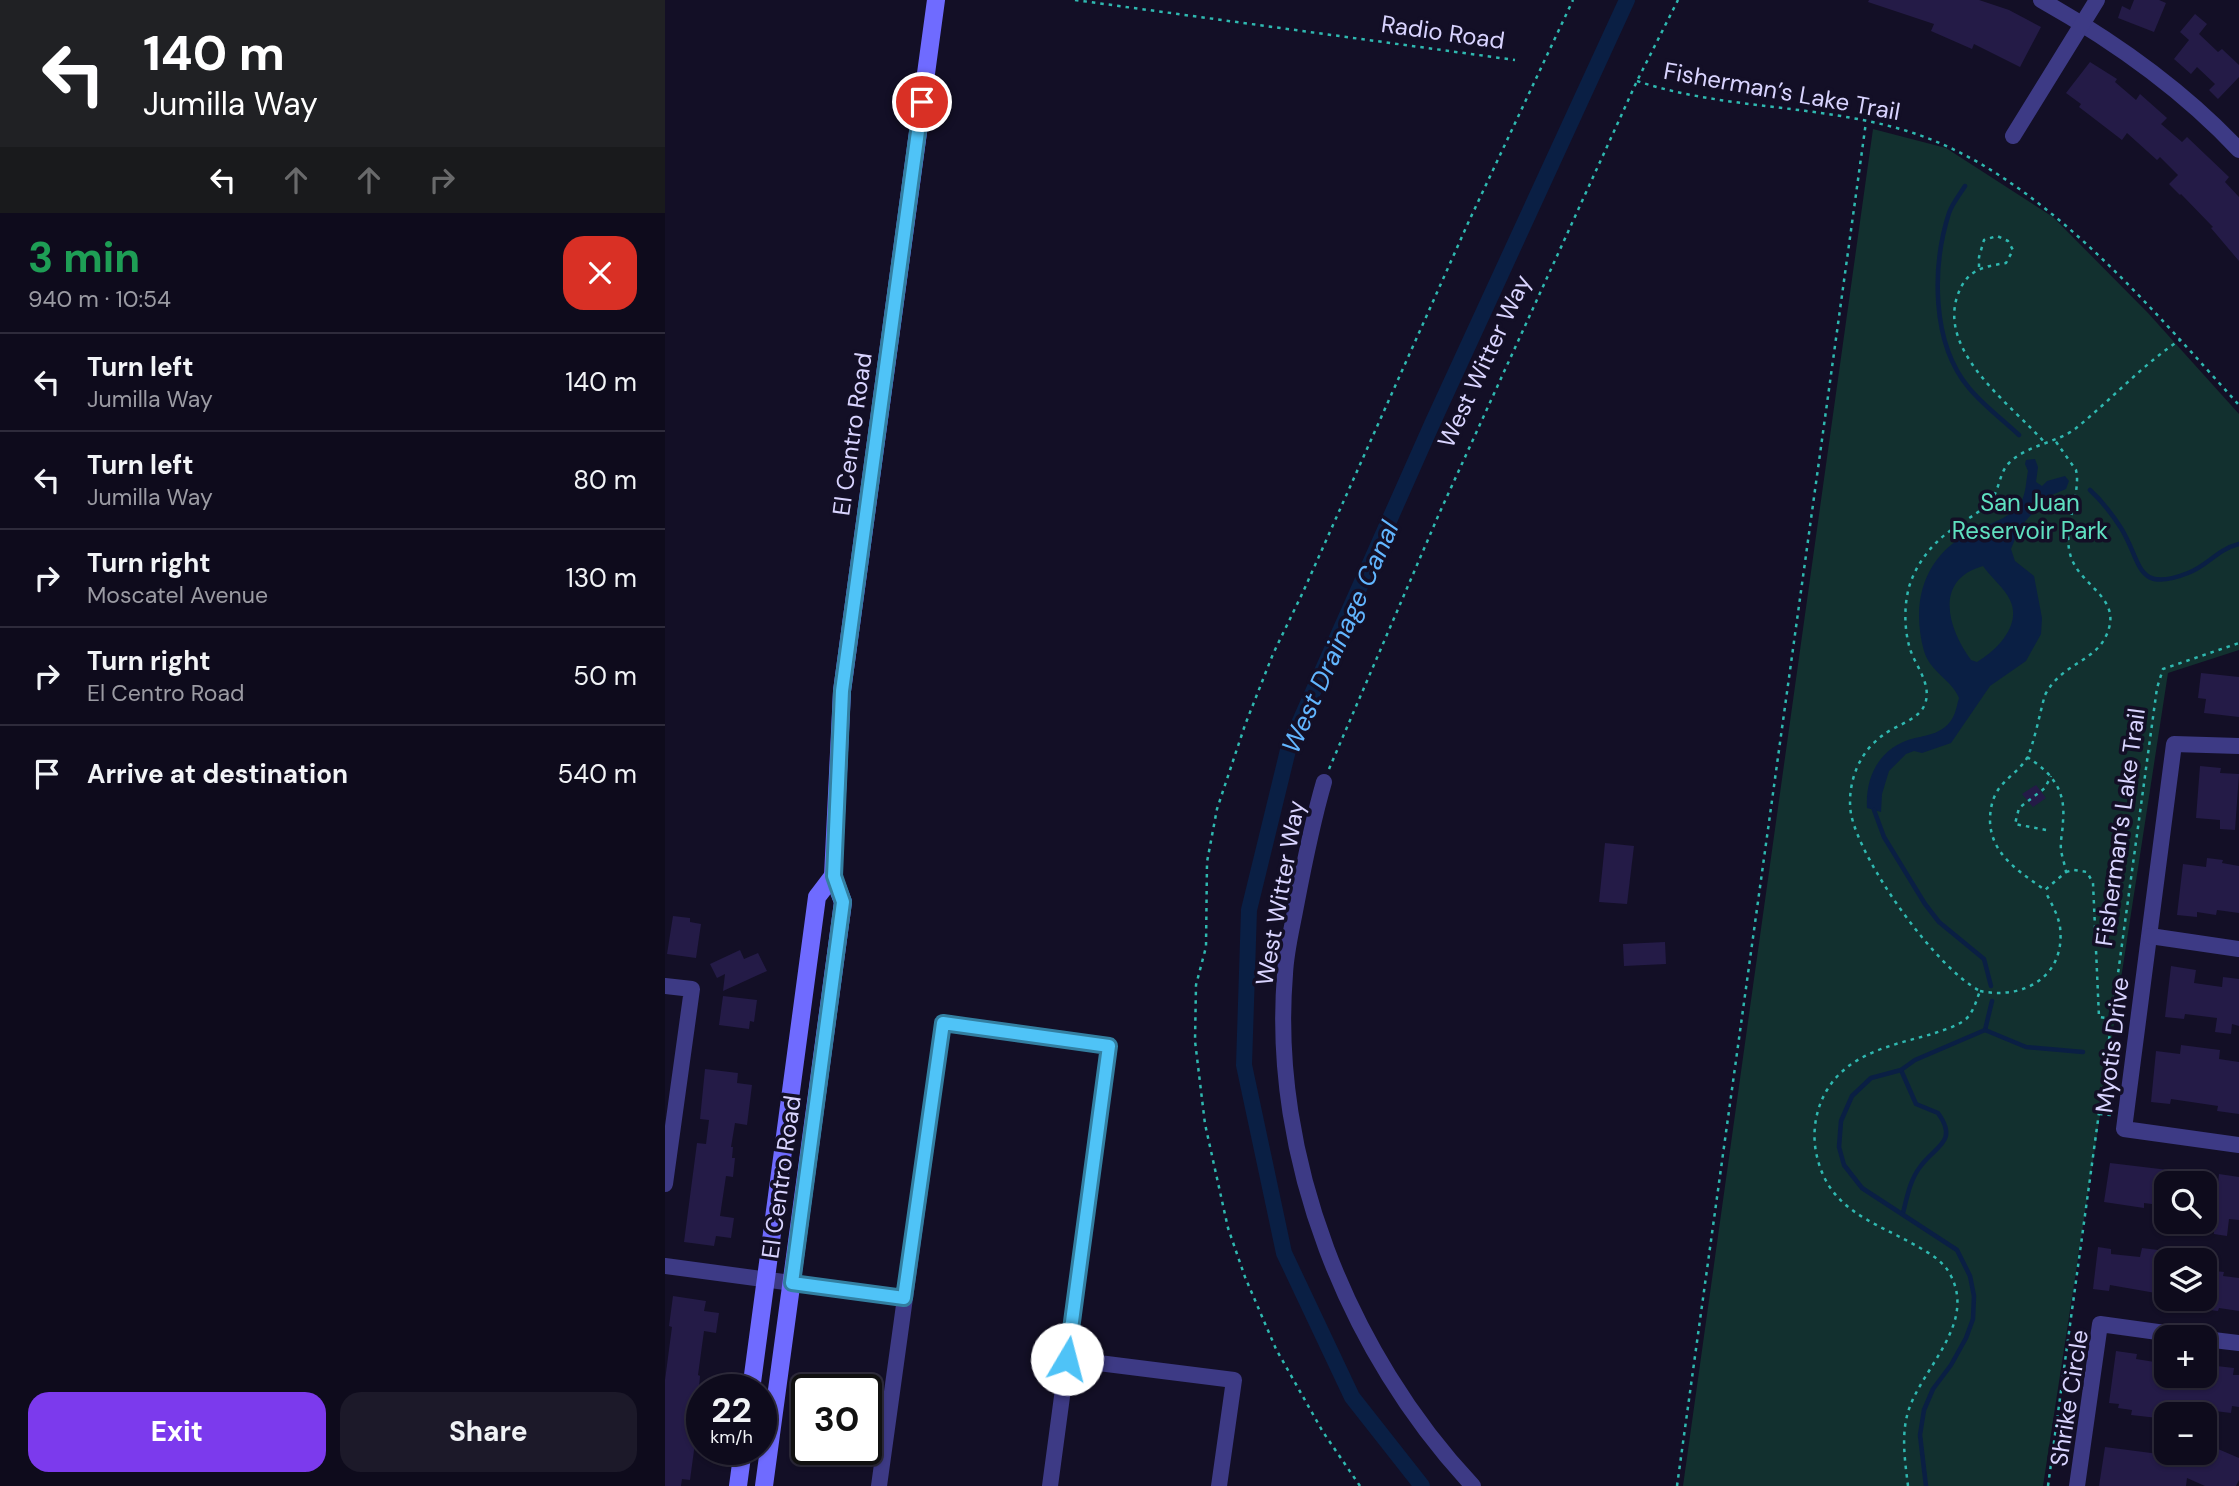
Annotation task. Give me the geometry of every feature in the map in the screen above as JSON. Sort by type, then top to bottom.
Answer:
[{"type":"main road","name":"El Centro Road","points":[[764,1486],[843,902],[834,876],[842,691],[936,0]]},
{"type":"main road","name":"El Centro Road","points":[[753,1374],[817,897],[834,876]]},
{"type":"main road","points":[[737,1486],[740,1465]]},
{"type":"street","points":[[2041,0],[2143,64],[2186,99],[2239,150]]},
{"type":"street","points":[[2013,136],[2097,0]]},
{"type":"street","points":[[2239,746],[2174,744],[2150,936],[2239,949]]},
{"type":"street","name":"West Witter Way","points":[[1324,782],[1310,830],[1285,972],[1284,1060],[1302,1171],[1338,1275],[1363,1331],[1388,1377],[1410,1409],[1473,1486]]},
{"type":"street","name":"Myotis Drive","points":[[2150,936],[2125,1129],[2239,1145]]},
{"type":"street","points":[[665,986],[692,989],[665,1184]]},
{"type":"street","points":[[879,1486],[943,1023],[1109,1046],[1050,1486]]},
{"type":"street","points":[[665,1266],[904,1298]]},
{"type":"street","name":"Shrike Circle","points":[[2077,1486],[2100,1324],[2154,1331]]},
{"type":"street","points":[[2217,1340],[2239,1343]]},
{"type":"street","points":[[1067,1359],[1234,1380],[1219,1486]]},
{"type":"path","name":"Radio Road","points":[[1075,0],[1515,60]]},
{"type":"path","points":[[1360,1486],[1323,1432],[1276,1349],[1245,1277],[1228,1228],[1205,1124],[1195,1041],[1196,985],[1206,947],[1207,862],[1217,808],[1273,654],[1469,221],[1573,0]]},
{"type":"path","name":"West Witter Way","points":[[1324,782],[1439,514],[1637,81],[1678,0]]},
{"type":"path","name":"Fisherman’s Lake Trail","points":[[1637,81],[1668,92],[1815,111],[1866,121],[1908,132],[1970,157],[2036,202],[2102,259],[2239,405]]},
{"type":"path","points":[[1677,1486],[1866,121]]},
{"type":"path","points":[[1979,267],[1984,240],[1997,236],[2008,241],[2013,250],[2006,262],[1979,267],[1962,283],[1954,306],[1963,348],[1977,372],[2045,443]]},
{"type":"path","points":[[2054,439],[2076,470],[2077,476],[2068,536],[2069,550],[2082,575],[2109,607],[2110,625],[2102,643],[2093,653],[2068,668],[2050,686],[2027,757],[1998,790],[1990,814],[1994,843],[2002,856],[2045,890],[2056,914],[2060,944],[2048,972],[2039,982],[2011,994],[1980,991],[1948,966],[1892,896],[1868,856],[1851,814],[1851,788],[1855,773],[1871,746],[1884,734],[1922,710],[1925,704],[1927,690],[1910,649],[1906,627],[1905,609],[1909,588],[1916,569],[1938,540],[1990,502],[2010,462],[2045,443],[2073,430],[2163,351],[2180,340]]},
{"type":"path","name":"Fisherman’s Lake Trail","points":[[2048,1486],[2152,745],[2157,688],[2163,669],[2239,643]]},
{"type":"path","points":[[2027,757],[2043,767],[2060,789],[2063,800],[2061,849],[2066,872]]},
{"type":"path","points":[[2046,830],[2015,824],[2019,808],[2045,788],[2051,776]]},
{"type":"path","points":[[2045,890],[2066,872],[2074,870],[2087,872],[2093,883],[2099,1017],[2112,1019]]},
{"type":"path","points":[[1908,1486],[1904,1449],[1907,1416],[1918,1388],[1949,1340],[1954,1326],[1956,1307],[1952,1277],[1929,1252],[1861,1217],[1841,1203],[1823,1178],[1814,1144],[1815,1123],[1820,1103],[1828,1088],[1847,1067],[1873,1052],[1949,1028],[1964,1020],[1973,1011],[1980,991]]},
{"type":"path","points":[[2099,1114],[2108,1115]]},
{"type":"green space","name":"San Juan Reservoir Park","points":[[1873,129],[1946,148],[2053,217],[2148,313],[2239,414],[2239,650],[2168,673],[2043,1486],[1683,1486]]},
{"type":"water","points":[[2035,459],[2038,467],[2036,482],[2042,486],[2047,481],[2065,476],[2069,481],[2066,489],[2047,497],[2020,527],[2011,549],[2015,561],[2034,576],[2042,618],[2041,634],[2026,661],[1990,686],[1951,743],[1922,753],[1914,751],[1906,754],[1889,771],[1882,794],[1881,812],[1867,808],[1872,773],[1884,755],[1903,742],[1940,730],[1948,724],[1959,698],[1931,665],[1924,651],[1919,614],[1925,580],[1944,551],[1958,540],[2017,508],[2025,491],[2028,471],[2026,460]],"holes":[[[1983,566],[2010,600],[2013,619],[1999,644],[1977,662],[1971,660],[1956,634],[1950,607],[1951,594],[1957,582],[1967,573]]]},
{"type":"building","points":[[1979,0],[2009,10],[2041,27],[2020,67],[1974,44],[1972,49],[1931,31],[1934,24],[1868,2]]},
{"type":"building","points":[[2134,0],[2159,0],[2166,3],[2154,32],[2118,18],[2122,6],[2130,10]]},
{"type":"building","points":[[2195,14],[2207,24],[2199,34],[2218,52],[2222,49],[2239,65],[2239,77],[2218,99],[2209,90],[2215,84],[2197,67],[2191,74],[2174,59],[2189,40],[2180,32]]},
{"type":"building","points":[[2090,62],[2117,79],[2115,82],[2136,100],[2140,94],[2167,118],[2161,124],[2182,142],[2187,137],[2229,177],[2225,182],[2239,197],[2239,261],[2211,228],[2213,227],[2169,184],[2178,175],[2160,157],[2157,160],[2127,133],[2122,140],[2079,107],[2081,104],[2066,93]]},
{"type":"building","points":[[2201,673],[2239,677],[2239,717],[2204,713],[2206,699],[2198,698]]},
{"type":"building","points":[[2200,766],[2221,768],[2220,773],[2239,774],[2235,830],[2220,829],[2220,820],[2196,818]]},
{"type":"building","points":[[2036,785],[2046,798],[2033,807],[2022,794]]},
{"type":"building","points":[[1605,843],[1634,846],[1627,904],[1599,902]]},
{"type":"building","points":[[2207,858],[2239,866],[2239,913],[2217,910],[2216,915],[2197,912],[2197,917],[2177,915],[2183,864],[2206,867]]},
{"type":"building","points":[[673,916],[690,918],[690,922],[701,924],[696,958],[667,954]]},
{"type":"building","points":[[1665,942],[1666,964],[1624,966],[1623,944]]},
{"type":"building","points":[[740,950],[744,959],[758,953],[767,971],[723,991],[725,974],[717,978],[710,964]]},
{"type":"building","points":[[2171,966],[2196,970],[2194,983],[2222,987],[2223,977],[2239,979],[2239,1026],[2232,1024],[2231,1034],[2215,1032],[2217,1018],[2185,1014],[2184,1019],[2165,1017]]},
{"type":"building","points":[[723,996],[757,1000],[754,1022],[750,1021],[749,1029],[719,1025]]},
{"type":"building","points":[[2181,1045],[2220,1050],[2219,1059],[2239,1062],[2239,1114],[2217,1111],[2218,1106],[2171,1099],[2170,1104],[2151,1102],[2156,1051],[2180,1054]]},
{"type":"building","points":[[705,1069],[738,1073],[737,1083],[752,1085],[747,1125],[735,1123],[731,1147],[732,1158],[735,1158],[733,1177],[726,1176],[720,1216],[734,1218],[731,1238],[716,1236],[714,1246],[684,1242],[697,1143],[706,1144],[709,1120],[700,1119]]},
{"type":"building","points":[[2110,1163],[2177,1171],[2154,1171],[2154,1204],[2144,1203],[2144,1208],[2104,1202]]},
{"type":"building","points":[[2219,1174],[2239,1177],[2239,1220],[2229,1219],[2227,1236],[2214,1234],[2217,1234]]},
{"type":"building","points":[[2098,1247],[2111,1249],[2111,1254],[2140,1257],[2142,1248],[2154,1250],[2154,1293],[2110,1285],[2109,1291],[2093,1289]]},
{"type":"building","points":[[2217,1271],[2224,1272],[2223,1276],[2239,1278],[2239,1311],[2219,1308],[2218,1311]]},
{"type":"building","points":[[673,1296],[706,1301],[704,1311],[719,1313],[716,1333],[704,1331],[698,1374],[686,1374],[686,1465],[692,1465],[690,1480],[682,1479],[681,1486],[665,1486],[665,1380],[672,1327],[669,1326]]},
{"type":"building","points":[[2116,1351],[2137,1354],[2136,1359],[2154,1362],[2154,1388],[2217,1388],[2217,1366],[2234,1368],[2233,1375],[2239,1375],[2239,1407],[2232,1406],[2231,1413],[2217,1411],[2217,1402],[2154,1402],[2154,1418],[2131,1415],[2132,1410],[2118,1408],[2119,1404],[2109,1403]]},
{"type":"building","points":[[2105,1447],[2154,1453],[2154,1465],[2217,1465],[2217,1449],[2239,1458],[2239,1480],[2236,1486],[2205,1486],[2187,1478],[2186,1486],[2099,1486]]},
{"type":"waterway","name":"West Drainage Canal","points":[[1422,1486],[1352,1397],[1284,1253],[1244,1065],[1249,910],[1289,746],[1432,424],[1627,0]]},
{"type":"waterway","points":[[1965,186],[1949,213],[1943,234],[1938,280],[1941,327],[1947,349],[1969,388],[2019,435]]},
{"type":"waterway","points":[[2090,490],[2118,523],[2137,563],[2149,577],[2158,580],[2188,573],[2224,550],[2239,544]]},
{"type":"waterway","points":[[1874,810],[1884,837],[1925,904],[1939,922],[1984,959],[1991,986]]},
{"type":"waterway","points":[[1985,1030],[1992,1001]]},
{"type":"waterway","points":[[1926,1486],[1920,1435],[1924,1410],[1933,1389],[1966,1338],[1973,1319],[1974,1296],[1970,1276],[1957,1250],[1862,1188],[1844,1165],[1839,1147],[1841,1121],[1852,1096],[1871,1078],[1901,1070],[1915,1060],[1985,1030],[2026,1047],[2083,1052]]},
{"type":"waterway","points":[[1901,1070],[1916,1104],[1938,1113],[1946,1131],[1943,1143],[1914,1177],[1903,1213]]},
{"type":"route","points":[[922,102],[842,691],[834,876],[843,902],[792,1283],[904,1298],[943,1023],[1109,1046],[1067,1359]]}]
